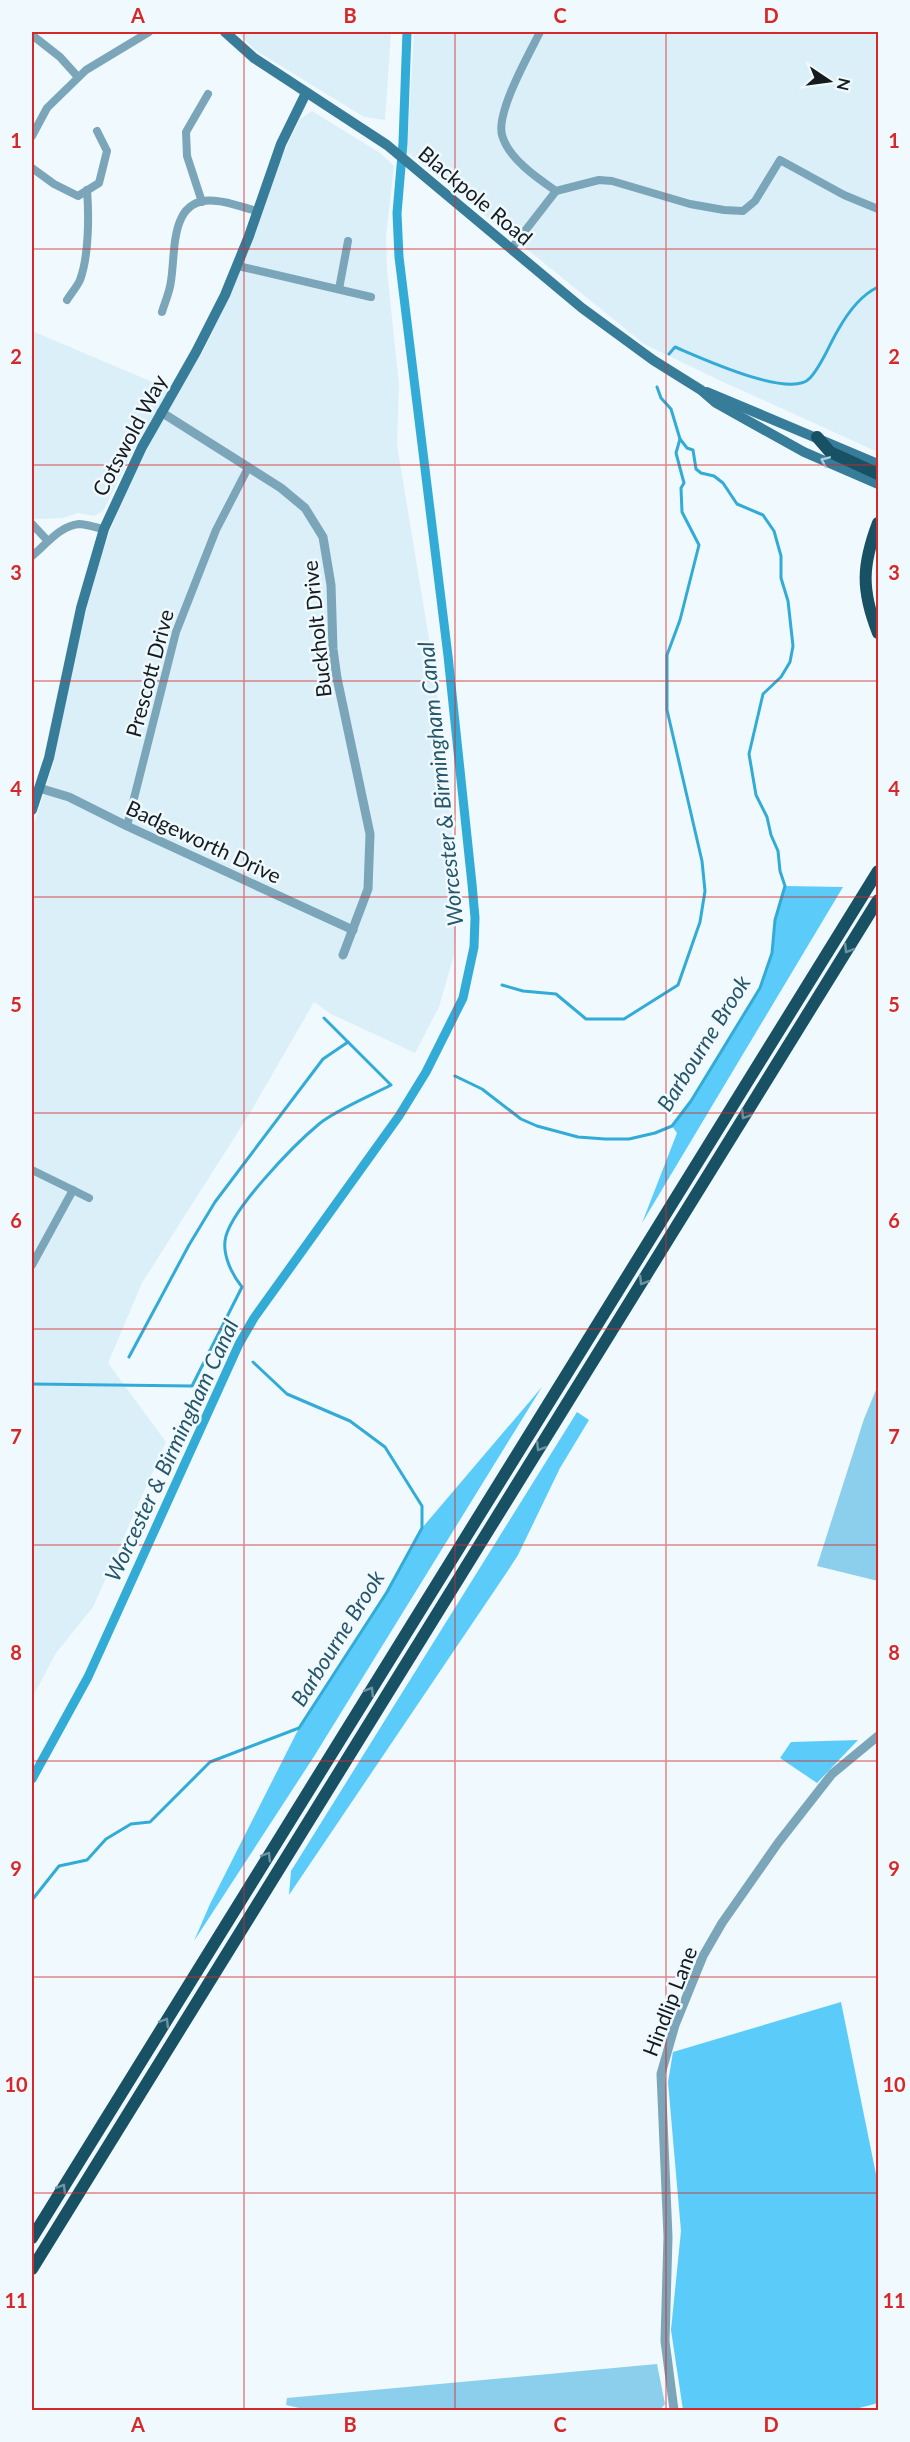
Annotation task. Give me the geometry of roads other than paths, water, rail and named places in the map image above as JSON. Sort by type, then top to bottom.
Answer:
[{"type":"highway","points":[[817,437],[830,452],[879,474]]},
{"type":"highway","points":[[879,523],[868,551],[864,575],[867,604],[879,633]]},
{"type":"highway","points":[[32,2238],[879,871]]},
{"type":"highway","points":[[32,2270],[879,900]]},
{"type":"main road","name":"Blackpole Road","points":[[225,32],[254,58],[387,145],[511,249],[652,360],[701,390],[879,464]]},
{"type":"main road","name":"Cotswold Way","points":[[32,810],[49,758],[81,608],[104,529],[115,502],[161,412],[213,322],[238,266],[281,144],[306,93]]},
{"type":"main road","name":"Blackpole Road","points":[[701,390],[716,403],[804,452],[879,484]]},
{"type":"street","points":[[540,32],[513,87],[501,120],[501,134],[508,150],[556,191]]},
{"type":"street","points":[[32,136],[47,108],[78,77],[144,33]]},
{"type":"street","points":[[32,35],[60,57],[78,77]]},
{"type":"street","points":[[202,202],[187,156],[186,132],[208,94]]},
{"type":"street","points":[[32,168],[54,184],[78,195],[87,190],[99,183],[107,151],[97,131]]},
{"type":"street","points":[[511,249],[556,191],[599,180],[612,181],[690,204],[743,211],[755,201],[780,160],[844,195],[879,209]]},
{"type":"street","points":[[67,300],[80,280],[84,260],[89,218],[87,190]]},
{"type":"street","points":[[162,312],[171,284],[178,220],[187,208],[215,200],[257,211]]},
{"type":"street","points":[[339,289],[348,241]]},
{"type":"street","points":[[238,266],[371,297]]},
{"type":"street","name":"Buckholt Drive","points":[[161,412],[281,488],[305,508],[323,537],[332,585],[336,678],[370,834],[368,889],[343,955]]},
{"type":"street","name":"Prescott Drive","points":[[127,826],[176,632],[216,530],[248,468]]},
{"type":"street","points":[[32,524],[47,540]]},
{"type":"street","points":[[32,556],[47,540],[79,524],[104,529]]},
{"type":"street","name":"Badgeworth Drive","points":[[39,788],[69,797],[352,930]]},
{"type":"street","points":[[32,1170],[89,1198]]},
{"type":"street","points":[[32,1265],[73,1190]]},
{"type":"street","name":"Hindlip Lane","points":[[674,2410],[665,2341],[669,2237],[661,2074],[664,2057],[704,1956],[722,1923],[778,1844],[832,1774],[879,1736]]},
{"type":"waterway","name":"Worcester & Birmingham Canal","points":[[32,1779],[88,1677],[239,1344],[254,1318],[399,1116],[426,1072],[463,998],[474,947],[475,918],[472,884],[448,656],[399,257],[397,213],[403,143],[407,32]]},
{"type":"waterway","name":"Barbourne Brook","points":[[669,354],[675,347],[744,374],[784,384],[800,383],[814,373],[850,311],[860,300],[878,287]]},
{"type":"waterway","name":"Barbourne Brook","points":[[455,1076],[482,1089],[521,1119],[537,1126],[578,1137],[605,1139],[629,1139],[655,1133],[672,1126],[691,1101],[760,988],[772,953],[775,920],[785,886],[780,871],[778,851],[767,817],[756,795],[749,754],[763,694],[781,677],[790,662],[793,646],[788,601],[781,578],[781,556],[774,531],[763,515],[737,504],[723,483],[714,476],[701,473],[696,469],[693,450],[687,448],[680,439],[671,409],[661,398],[657,387]]},
{"type":"waterway","points":[[502,985],[523,991],[556,994],[586,1019],[624,1019],[678,985],[700,922],[705,891],[702,861],[667,710],[667,655],[680,620],[699,545],[682,512],[681,488],[684,483],[676,453],[680,439]]},
{"type":"waterway","points":[[324,1018],[348,1042]]},
{"type":"waterway","name":"Barbourne Brook","points":[[32,1384],[192,1386],[242,1287],[229,1266],[225,1247],[229,1228],[238,1213],[264,1179],[319,1124],[391,1085],[348,1042],[323,1059],[215,1202],[189,1245],[129,1357]]},
{"type":"waterway","name":"Barbourne Brook","points":[[32,1900],[59,1866],[87,1860],[106,1839],[131,1824],[150,1822],[210,1762],[299,1728],[387,1592],[422,1528],[422,1506],[385,1447],[350,1421],[287,1394],[253,1362]]}]
